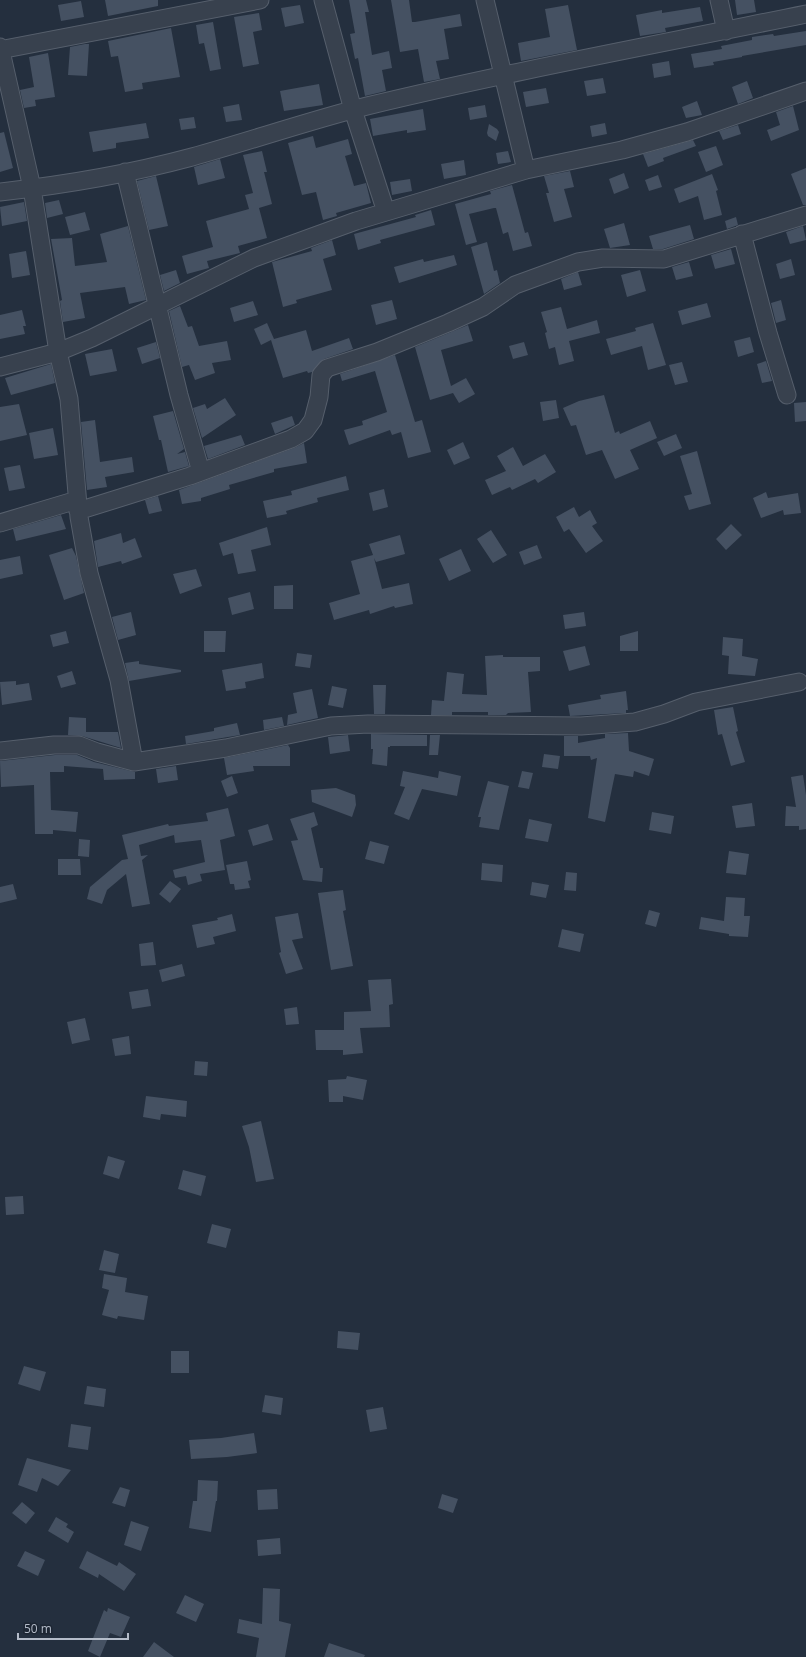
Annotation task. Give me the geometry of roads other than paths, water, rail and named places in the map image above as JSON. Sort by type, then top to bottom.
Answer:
[{"type":"street","points":[[134,762],[119,680],[89,573],[78,505],[69,399],[58,352],[32,188],[0,49],[260,0]]},
{"type":"street","points":[[323,0],[353,110],[386,212]]},
{"type":"street","points":[[485,0],[502,77],[526,170]]},
{"type":"street","points":[[719,0],[726,31]]},
{"type":"street","points":[[0,192],[125,172],[189,157],[353,110],[502,77],[806,14]]},
{"type":"street","points":[[0,367],[58,352],[92,338],[254,258],[386,212],[526,170],[622,150],[688,132],[806,91]]},
{"type":"street","points":[[125,172],[157,305],[201,472]]},
{"type":"street","points":[[0,523],[78,505],[201,472],[291,439],[305,431],[313,420],[319,397],[322,375],[327,368],[377,352],[448,323],[483,307],[516,285],[578,262],[603,258],[664,259],[806,215]]},
{"type":"street","points":[[742,234],[768,332],[787,395]]},
{"type":"street","points":[[0,751],[54,745],[79,745],[97,752],[134,762],[226,748],[331,726],[368,724],[581,726],[635,722],[664,714],[696,702],[799,682]]}]
